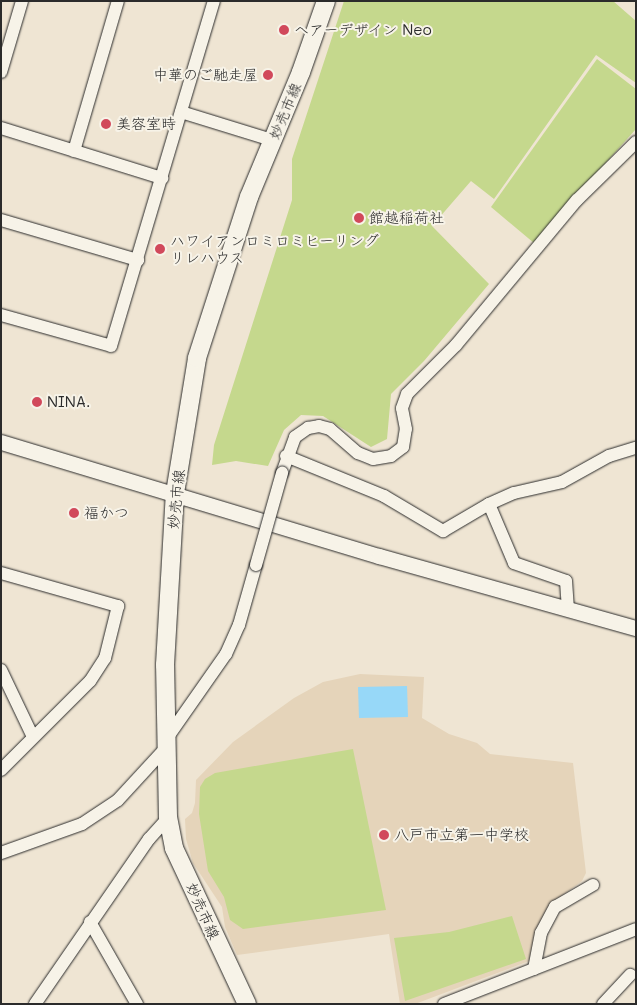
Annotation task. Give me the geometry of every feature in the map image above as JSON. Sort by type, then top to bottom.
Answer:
[{"type":"main road","name":"妙売市線","points":[[247,1004],[174,848],[168,818],[164,665],[175,492],[197,358],[246,205],[326,1]]},
{"type":"street","points":[[1,72],[4,54],[22,1]]},
{"type":"street","points":[[74,151],[118,1]]},
{"type":"street","points":[[1,315],[111,346],[214,1]]},
{"type":"street","points":[[182,112],[272,140]]},
{"type":"street","points":[[1,128],[162,178]]},
{"type":"street","points":[[1,853],[82,824],[118,800],[165,746],[226,654],[239,625],[286,456],[295,437],[308,428],[319,426],[330,430],[358,453],[373,459],[392,456],[403,447],[406,428],[402,408],[407,394],[456,345],[577,200],[636,142]]},
{"type":"street","points":[[1,220],[138,260]]},
{"type":"street","points":[[1,442],[175,492],[379,556],[636,628]]},
{"type":"street","points":[[286,456],[384,496],[443,531],[489,504],[514,493],[562,482],[609,456],[636,448]]},
{"type":"street","points":[[489,504],[514,563],[566,580],[568,608]]},
{"type":"street","points":[[1,573],[118,606],[105,658],[90,681],[1,770]]},
{"type":"street","points":[[1,670],[33,737]]},
{"type":"street","points":[[36,1004],[90,922],[149,839],[168,818]]},
{"type":"street","points":[[534,969],[541,932],[555,907],[593,885]]},
{"type":"street","points":[[90,922],[137,1004]]},
{"type":"street","points":[[444,1004],[475,998],[534,969],[636,929]]},
{"type":"street","points":[[603,1004],[630,975]]},
{"type":"shaded area","name":"八戸市立第一中学校","points":[[360,674],[424,677],[422,718],[449,734],[477,743],[490,754],[573,763],[586,873],[582,881],[552,903],[529,961],[415,1004],[400,1004],[389,934],[237,955],[225,927],[222,907],[193,863],[186,839],[185,819],[192,813],[195,803],[196,780],[233,742],[294,698],[323,682]]},
{"type":"green space","points":[[344,1],[613,1],[636,21],[636,83],[596,55],[494,199],[471,181],[432,226],[489,284],[424,361],[391,394],[387,439],[371,447],[323,416],[301,415],[284,430],[268,466],[236,461],[212,465],[214,445],[292,200],[292,159]]},
{"type":"green space","points":[[597,59],[636,89],[636,129],[534,243],[491,207]]},
{"type":"green space","points":[[353,749],[386,910],[243,929],[230,920],[224,897],[208,871],[199,814],[200,787],[205,779],[215,773]]},
{"type":"green space","points":[[512,916],[526,959],[405,1001],[394,938],[449,932]]},
{"type":"water","points":[[407,686],[408,717],[359,718],[358,687]]},
{"type":"place","name":"ヘアーデザイン Neo","points":[[284,30]]},
{"type":"place","name":"中華のご馳走屋","points":[[268,75]]},
{"type":"place","name":"美容室時","points":[[106,124]]},
{"type":"place","name":"館越稲荷社","points":[[359,218]]},
{"type":"place","name":"ハワイアンロミロミヒーリング リレハウス","points":[[160,249]]},
{"type":"place","name":"NINA.","points":[[37,402]]},
{"type":"place","name":"福かつ","points":[[74,513]]},
{"type":"place","name":"八戸市立第一中学校","points":[[384,835]]}]
